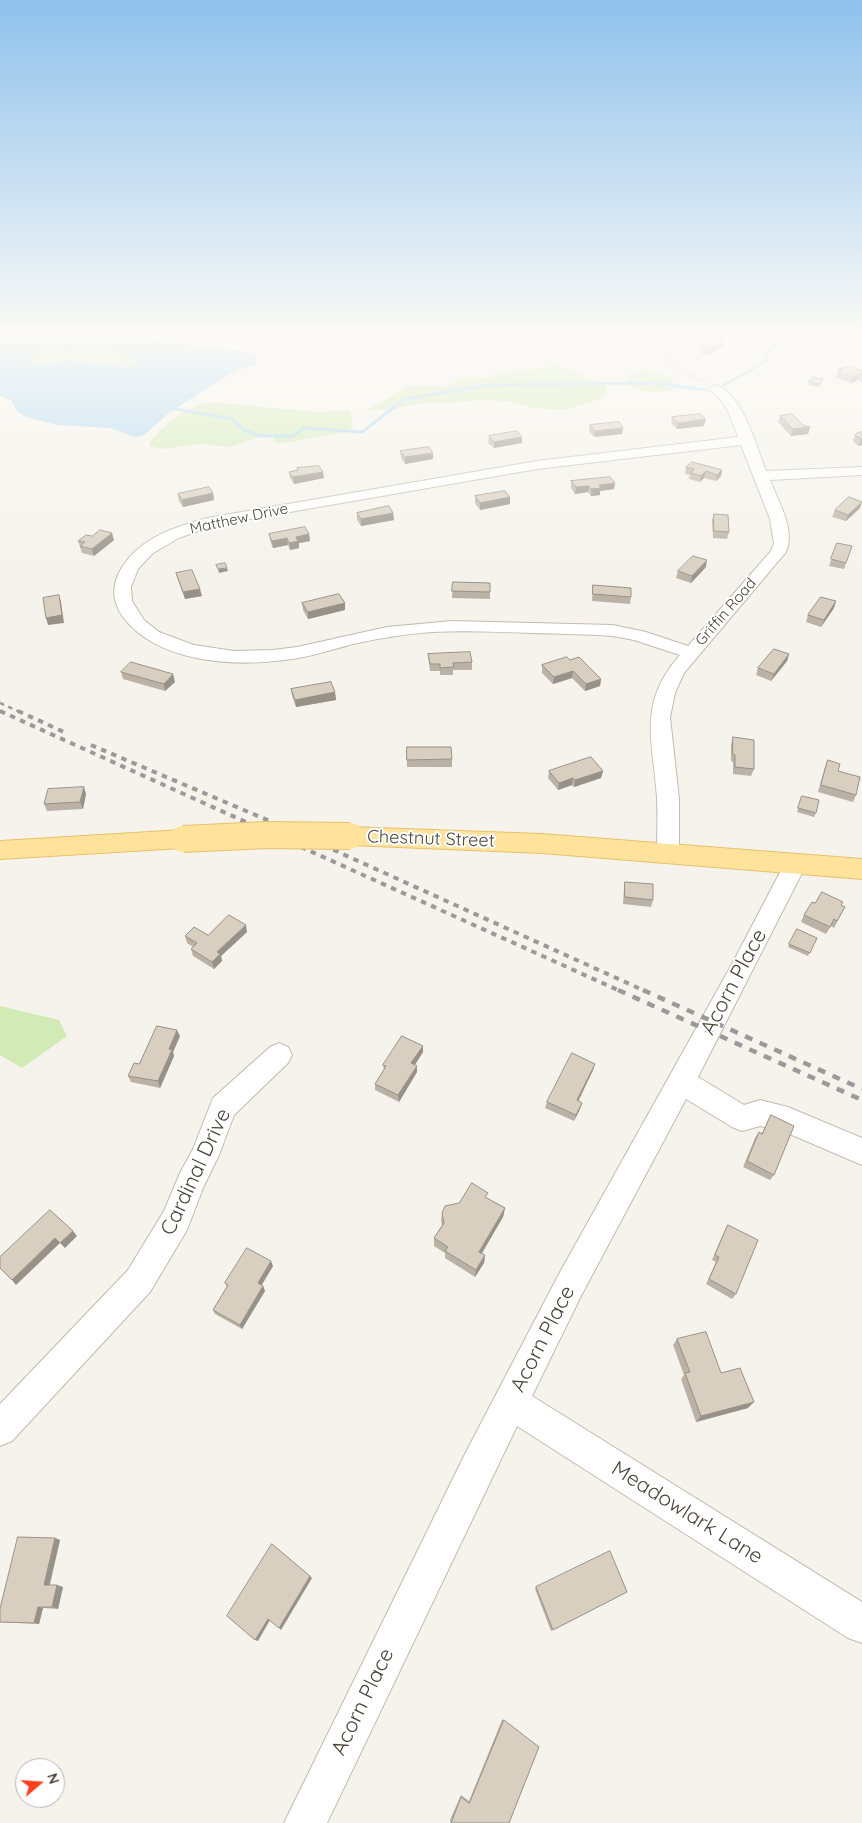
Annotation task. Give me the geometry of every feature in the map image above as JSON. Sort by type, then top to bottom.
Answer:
[{"type":"main road","name":"Chestnut Street","points":[[0,850],[266,835],[439,837],[668,851],[862,869]]},
{"type":"street","name":"Griffin Road","points":[[668,851],[668,799],[660,717],[668,682],[778,552],[782,543],[781,531],[737,417]]},
{"type":"street","name":"Matthew Drive","points":[[691,653],[638,636],[602,630],[452,626],[395,631],[274,656],[211,653],[175,645],[144,631],[125,606],[122,592],[124,577],[146,550],[173,535],[213,521],[537,465],[745,440]]},
{"type":"street","points":[[761,476],[862,471]]},
{"type":"street","name":"Acorn Place","points":[[305,1823],[570,1285],[741,971],[796,863]]},
{"type":"street","name":"Cardinal Drive","points":[[0,1429],[139,1281],[176,1220],[190,1183],[205,1155],[223,1107],[278,1055]]},
{"type":"street","points":[[681,1082],[742,1118],[760,1113],[788,1120],[862,1152]]},
{"type":"street","name":"Meadowlark Lane","points":[[511,1402],[862,1624]]},
{"type":"green space","points":[[177,417],[352,417],[353,427],[344,432],[286,443],[276,443],[273,437],[263,436],[230,447],[200,444],[161,449],[150,446],[150,441]]},
{"type":"green space","points":[[0,1006],[59,1020],[67,1036],[22,1068],[0,1055]]},
{"type":"water","points":[[26,417],[164,417],[144,435],[135,437],[110,428],[59,425]]},
{"type":"building","points":[[672,417],[704,417],[706,419],[678,423]]},
{"type":"building","points":[[781,417],[795,417],[803,425],[810,427],[793,429]]},
{"type":"building","points":[[619,422],[623,428],[595,431],[590,425]]},
{"type":"building","points":[[517,431],[522,437],[494,442],[489,436]]},
{"type":"building","points":[[862,432],[862,439],[855,435],[857,433]]},
{"type":"building","points":[[429,447],[433,453],[405,457],[400,451]]},
{"type":"building","points":[[692,462],[722,470],[717,475],[706,471],[701,476],[691,473],[694,469],[686,467]]},
{"type":"building","points":[[319,466],[323,472],[293,477],[289,472],[298,470],[297,468]]},
{"type":"building","points":[[610,477],[615,483],[599,485],[601,488],[591,489],[589,486],[576,487],[571,481]]},
{"type":"building","points":[[209,487],[213,493],[182,500],[178,494]]},
{"type":"building","points":[[505,491],[510,497],[480,503],[475,496]]},
{"type":"building","points":[[849,497],[862,502],[848,515],[835,510]]},
{"type":"building","points":[[389,506],[393,513],[361,519],[357,513]]},
{"type":"building","points":[[714,514],[728,515],[729,532],[714,531]]},
{"type":"building","points":[[305,527],[309,534],[296,537],[298,541],[289,543],[287,538],[272,541],[269,534]]},
{"type":"building","points":[[100,530],[112,533],[92,549],[80,546],[85,542],[78,541],[86,535],[92,536]]},
{"type":"building","points":[[837,543],[852,546],[846,563],[831,559]]},
{"type":"building","points":[[693,556],[707,560],[692,576],[678,571]]},
{"type":"building","points":[[225,563],[227,568],[218,569],[216,565]]},
{"type":"building","points":[[192,570],[200,589],[183,592],[176,573]]},
{"type":"building","points":[[453,582],[490,583],[490,592],[452,591]]},
{"type":"building","points":[[593,585],[631,588],[631,597],[593,594]]},
{"type":"building","points":[[339,594],[345,603],[308,612],[302,603]]},
{"type":"building","points":[[59,595],[62,615],[46,618],[43,598]]},
{"type":"building","points":[[821,597],[836,601],[824,620],[808,615]]},
{"type":"building","points":[[774,649],[789,654],[774,674],[758,668]]},
{"type":"building","points":[[470,652],[472,662],[453,663],[454,667],[440,668],[440,664],[430,664],[428,654]]},
{"type":"building","points":[[567,657],[570,660],[579,657],[601,679],[586,684],[573,671],[554,677],[542,665]]},
{"type":"building","points":[[131,662],[173,674],[164,684],[121,672]]},
{"type":"building","points":[[331,682],[335,692],[295,700],[291,689]]},
{"type":"building","points":[[733,737],[754,740],[754,769],[735,767]]},
{"type":"building","points":[[407,747],[451,747],[452,759],[407,760]]},
{"type":"building","points":[[591,757],[603,771],[559,783],[549,771]]},
{"type":"building","points":[[828,760],[840,764],[838,771],[860,777],[856,795],[821,785]]},
{"type":"building","points":[[84,787],[80,802],[44,804],[48,789]]},
{"type":"building","points":[[802,796],[819,800],[816,813],[798,808]]},
{"type":"building","points":[[625,882],[653,884],[653,900],[625,897]]},
{"type":"building","points":[[822,892],[843,902],[841,905],[845,907],[837,921],[834,919],[830,927],[804,915],[812,902],[815,903]]},
{"type":"building","points":[[229,915],[246,925],[217,952],[220,954],[212,962],[191,949],[197,943],[185,936],[194,927],[208,935]]},
{"type":"building","points":[[797,929],[817,938],[810,953],[789,944]]},
{"type":"building","points":[[157,1026],[177,1030],[169,1049],[172,1050],[158,1081],[128,1076],[134,1063],[139,1064]]},
{"type":"building","points":[[402,1036],[423,1046],[411,1063],[417,1066],[398,1095],[375,1084],[386,1066],[383,1065]]},
{"type":"building","points":[[572,1053],[595,1064],[577,1100],[582,1103],[576,1115],[547,1102]]},
{"type":"building","points":[[771,1115],[794,1126],[774,1175],[747,1161],[759,1132],[762,1134]]},
{"type":"building","points":[[472,1183],[488,1193],[485,1197],[505,1208],[479,1252],[485,1255],[476,1270],[445,1251],[448,1247],[434,1238],[444,1223],[442,1213],[445,1206],[459,1203]]},
{"type":"building","points":[[50,1210],[73,1231],[60,1243],[55,1238],[12,1280],[0,1268],[0,1257]]},
{"type":"building","points":[[728,1225],[758,1240],[736,1294],[709,1279],[719,1257],[715,1255]]},
{"type":"building","points":[[247,1248],[271,1261],[258,1283],[263,1286],[240,1325],[213,1310],[228,1285],[225,1283]]},
{"type":"building","points":[[706,1332],[721,1373],[740,1368],[754,1402],[701,1416],[685,1373],[690,1372],[677,1339]]},
{"type":"building","points":[[18,1537],[55,1538],[44,1585],[57,1585],[52,1607],[38,1607],[34,1623],[0,1622],[0,1609]]},
{"type":"building","points":[[272,1544],[310,1576],[279,1628],[268,1619],[255,1640],[227,1616]]},
{"type":"building","points":[[610,1551],[627,1592],[553,1630],[536,1587]]},
{"type":"building","points":[[504,1720],[539,1747],[509,1823],[451,1823],[461,1797],[469,1803]]},
{"type":"waterway","points":[[221,417],[232,419],[244,430],[261,436],[293,436],[304,428],[362,432],[381,417]]},
{"type":"railway","points":[[0,703],[20,712]]},
{"type":"railway","points":[[3,712],[0,711],[620,991]]},
{"type":"railway","points":[[18,711],[64,732]]},
{"type":"railway","points":[[91,745],[272,822],[645,991]]},
{"type":"railway","points":[[618,990],[862,1100]]},
{"type":"railway","points":[[643,990],[862,1089]]}]
